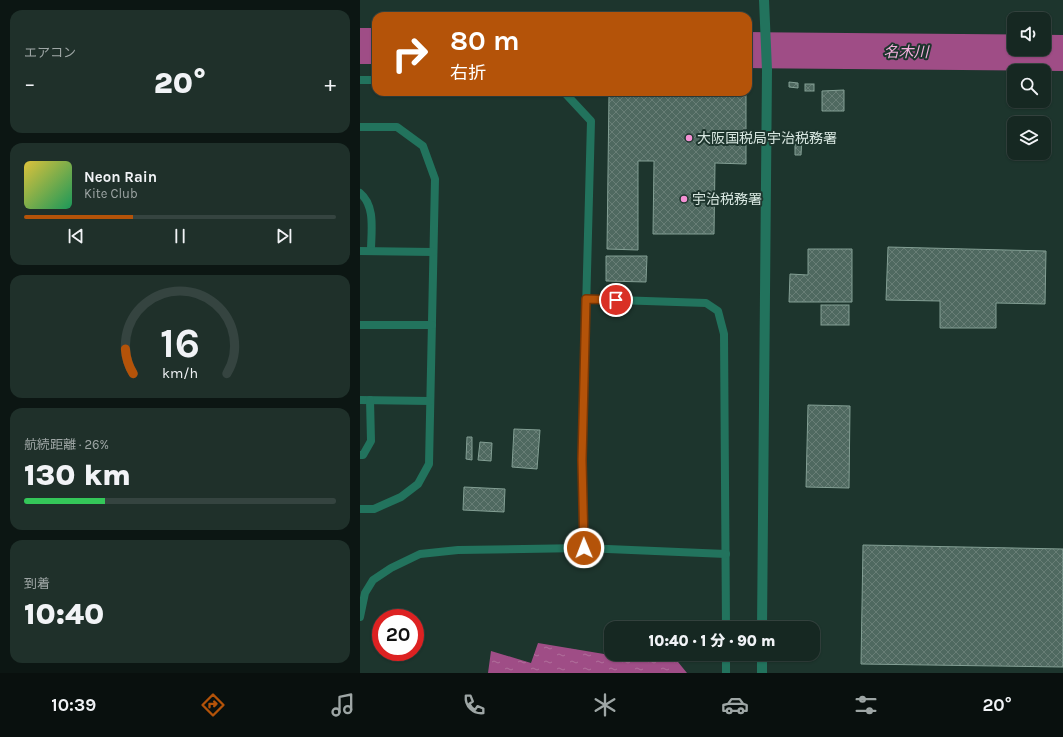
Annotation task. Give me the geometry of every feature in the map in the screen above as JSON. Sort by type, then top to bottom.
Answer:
[{"type":"street","points":[[762,621],[767,70],[764,0]]},
{"type":"street","points":[[762,661],[762,673]]},
{"type":"lane","points":[[360,80],[372,80]]},
{"type":"lane","points":[[568,96],[592,121],[582,460],[584,548]]},
{"type":"lane","points":[[360,127],[397,127],[423,146],[434,179],[429,464],[418,484],[401,497],[374,509],[360,509]]},
{"type":"lane","points":[[360,193],[366,198],[371,213],[371,251]]},
{"type":"lane","points":[[360,251],[433,252]]},
{"type":"lane","points":[[586,299],[706,303],[718,311],[724,334],[726,621]]},
{"type":"lane","points":[[360,325],[432,325]]},
{"type":"lane","points":[[360,400],[430,402]]},
{"type":"lane","points":[[360,455],[363,455],[371,441],[370,400]]},
{"type":"lane","points":[[360,617],[365,593],[373,580],[391,568],[420,554],[458,550],[584,548],[726,554]]},
{"type":"lane","points":[[726,661],[726,673]]},
{"type":"water","points":[[538,643],[604,654],[604,661],[674,661],[678,662],[687,673],[488,673],[491,651],[531,663]]},
{"type":"building","points":[[789,82],[798,83],[798,88],[789,87]]},
{"type":"building","points":[[805,84],[814,84],[814,91],[805,91]]},
{"type":"building","points":[[844,90],[844,111],[822,111],[822,91]]},
{"type":"building","name":"宇治税務署","points":[[609,96],[746,96],[746,164],[715,163],[714,234],[653,234],[654,161],[638,161],[638,250],[607,249]]},
{"type":"building","points":[[795,138],[802,138],[801,155],[795,155]]},
{"type":"building","points":[[888,247],[1046,251],[1045,304],[996,303],[996,328],[940,328],[940,301],[886,300]]},
{"type":"building","points":[[808,249],[852,249],[852,302],[789,302],[790,274],[808,275]]},
{"type":"building","points":[[606,256],[647,256],[646,282],[606,281]]},
{"type":"building","points":[[821,305],[849,305],[849,325],[821,325]]},
{"type":"building","points":[[808,405],[850,406],[849,488],[806,487]]},
{"type":"building","points":[[514,429],[540,430],[537,469],[512,467]]},
{"type":"building","points":[[467,437],[472,437],[472,460],[466,459]]},
{"type":"building","points":[[480,442],[492,443],[491,461],[478,460]]},
{"type":"building","points":[[464,487],[505,489],[504,512],[463,510]]},
{"type":"building","points":[[863,545],[1063,549],[1063,667],[861,664]]},
{"type":"waterway","name":"名木川","points":[[360,46],[372,46]]},
{"type":"waterway","name":"名木川","points":[[752,50],[1063,53]]},
{"type":"place","name":"大阪国税局宇治税務署","points":[[689,138]]},
{"type":"place","name":"宇治税務署","points":[[684,199]]},
{"type":"route","points":[[584,548],[582,460],[586,299],[616,300]]}]
